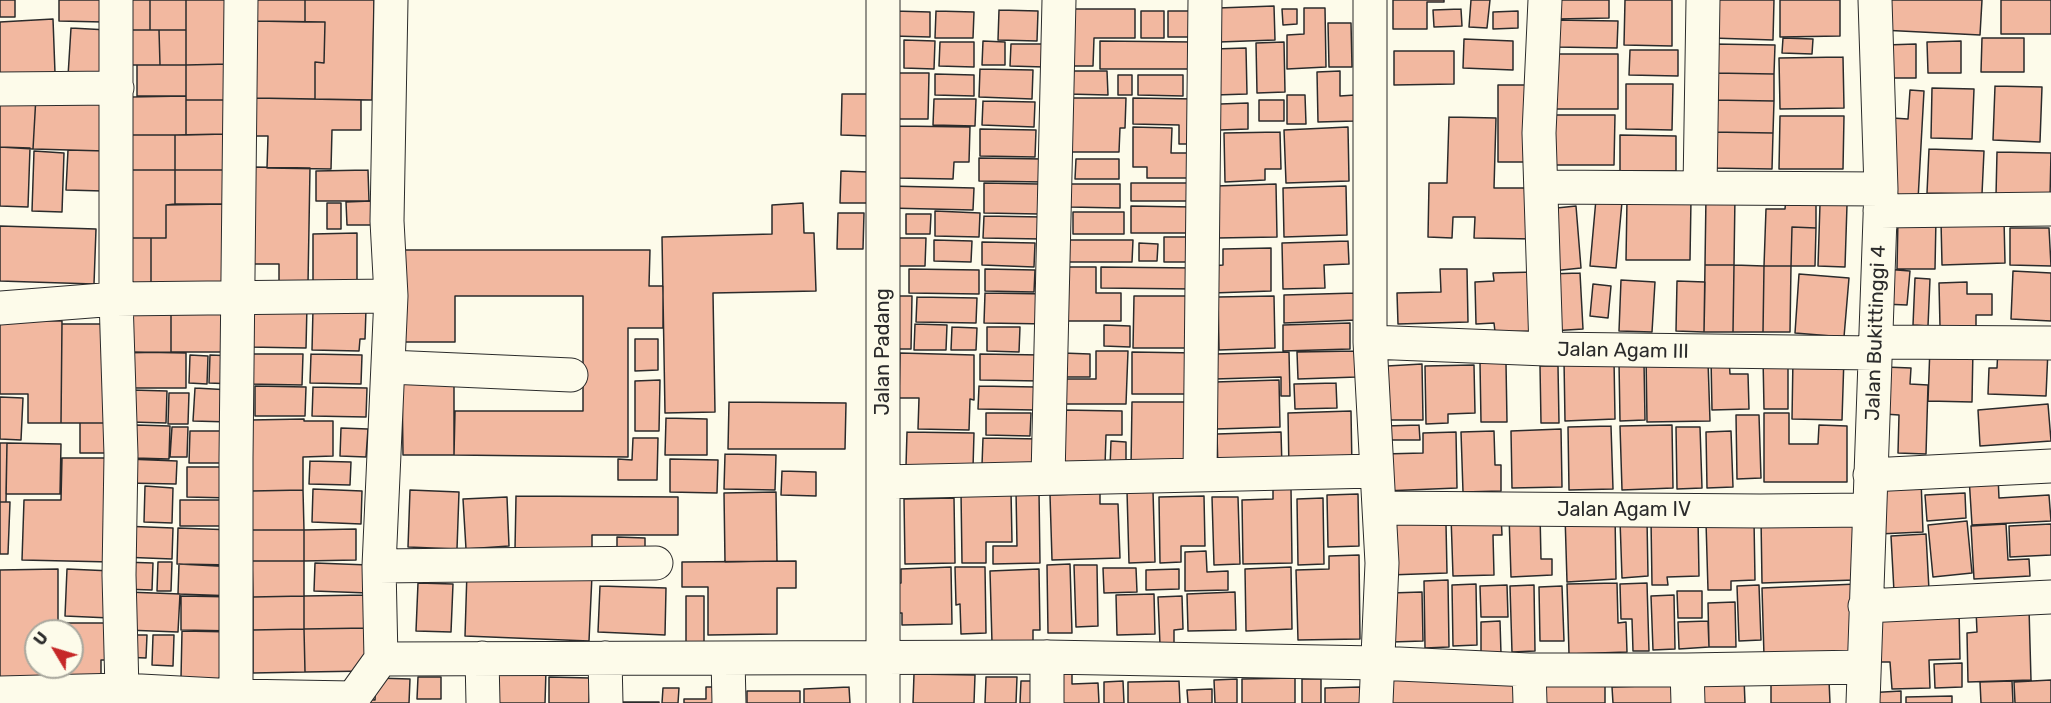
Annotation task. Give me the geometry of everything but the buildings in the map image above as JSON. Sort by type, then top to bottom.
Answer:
[{"type":"street","points":[[116,0],[116,299],[121,455],[119,575],[122,690]]},
{"type":"street","points":[[236,696],[241,0]]},
{"type":"street","points":[[0,693],[122,690],[353,700],[381,659],[379,566],[391,296],[387,221],[391,0]]},
{"type":"street","name":"Jalan Padang","points":[[883,0],[883,703]]},
{"type":"street","points":[[1048,478],[1059,0]]},
{"type":"street","points":[[1200,474],[1205,0]]},
{"type":"street","points":[[1370,0],[1370,342],[1382,563],[1376,703]]},
{"type":"street","points":[[1545,0],[1539,133],[1545,350]]},
{"type":"street","points":[[1700,188],[1702,0]]},
{"type":"street","name":"Jalan Bukittinggi 4","points":[[1863,703],[1880,200],[1875,0]]},
{"type":"street","points":[[0,89],[117,88]]},
{"type":"street","points":[[1542,187],[1700,188],[2051,209]]},
{"type":"street","points":[[0,308],[116,299],[391,296]]},
{"type":"street","name":"Jalan Agam III","points":[[1370,342],[1545,350],[2051,343]]},
{"type":"street","points":[[389,367],[571,375]]},
{"type":"street","points":[[1870,475],[2051,466]]},
{"type":"street","points":[[883,482],[1376,471]]},
{"type":"street","name":"Jalan Agam IV","points":[[1380,508],[1869,510]]},
{"type":"street","points":[[379,566],[656,563]]},
{"type":"street","points":[[1866,606],[2051,597]]},
{"type":"street","points":[[381,659],[1047,657],[1377,663],[1529,670],[1863,667]]},
{"type":"street","points":[[1047,657],[1047,703]]},
{"type":"street","points":[[482,658],[483,703]]},
{"type":"street","points":[[605,658],[606,703]]},
{"type":"street","points":[[728,658],[729,703]]},
{"type":"street","points":[[1529,670],[1530,703]]},
{"type":"street","points":[[1687,670],[1688,703]]}]
